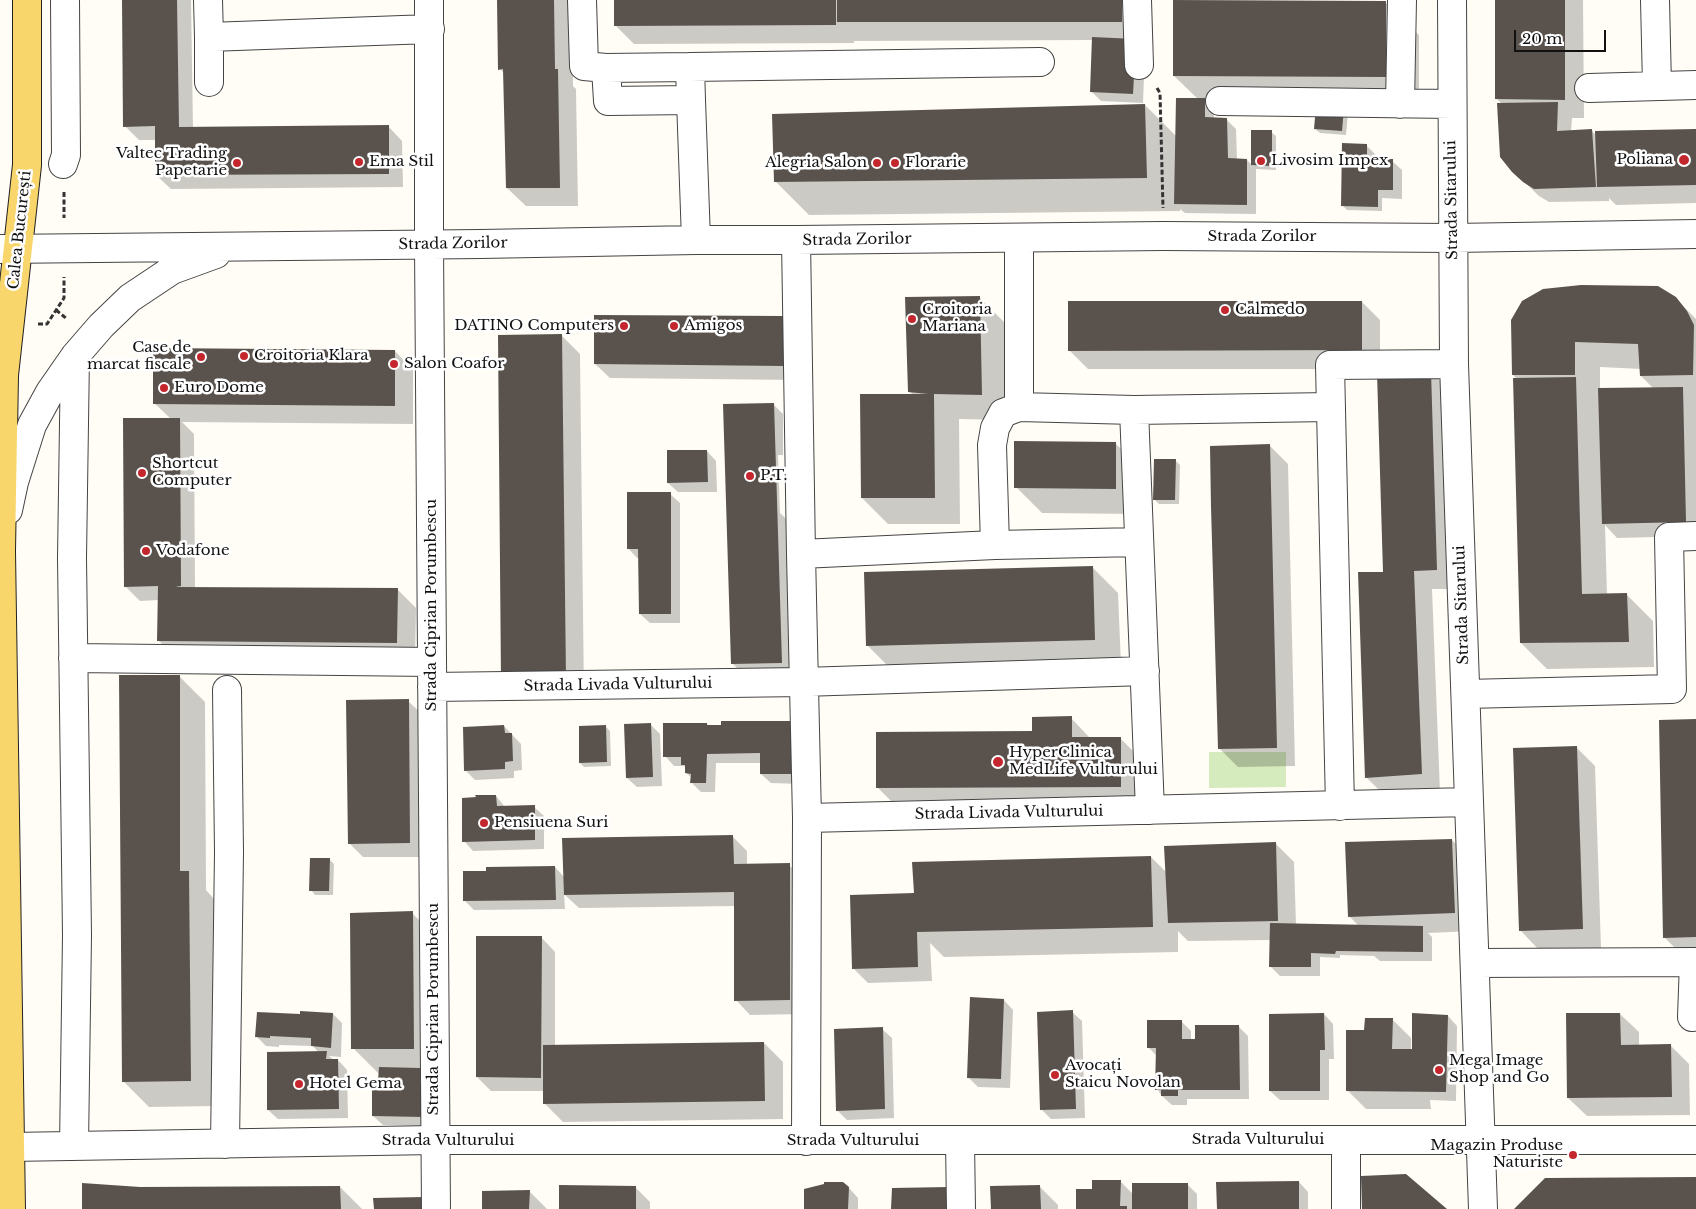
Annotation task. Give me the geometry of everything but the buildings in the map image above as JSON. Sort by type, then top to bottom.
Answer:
[{"type":"main road","name":"Calea București","points":[[10,1209],[1,551],[4,375],[10,248],[28,165],[27,0]]},
{"type":"street","points":[[63,164],[66,155],[65,0]]},
{"type":"street","points":[[208,0],[209,82]]},
{"type":"street","name":"Strada Ciprian Porumbescu","points":[[429,0],[436,1209]]},
{"type":"street","points":[[582,0],[584,66],[606,68],[1040,62]]},
{"type":"street","points":[[1137,0],[1139,65]]},
{"type":"street","points":[[1400,104],[1402,0]]},
{"type":"street","name":"Strada Sitarului","points":[[1452,0],[1451,104],[1454,364],[1482,1209]]},
{"type":"street","points":[[1655,0],[1657,86]]},
{"type":"street","points":[[209,37],[430,28]]},
{"type":"street","points":[[690,67],[696,240]]},
{"type":"street","points":[[606,68],[608,101],[691,100]]},
{"type":"street","points":[[1589,88],[1696,85]]},
{"type":"street","points":[[1220,101],[1451,104]]},
{"type":"street","name":"Strada Zorilor","points":[[10,248],[1164,236],[1453,238],[1696,234]]},
{"type":"street","points":[[1019,238],[1019,407]]},
{"type":"street","points":[[796,240],[807,818],[806,1141]]},
{"type":"street","points":[[1,551],[14,482],[32,425],[50,392],[75,356],[101,326],[130,298],[172,270],[235,247]]},
{"type":"street","points":[[74,1146],[77,935],[72,558],[75,356]]},
{"type":"street","points":[[1340,806],[1330,365],[1454,364]]},
{"type":"street","points":[[994,545],[992,445],[995,428],[1003,413],[1019,407],[1134,410],[1330,407]]},
{"type":"street","points":[[1134,410],[1150,810]]},
{"type":"street","points":[[1466,694],[1684,689],[1669,537],[1696,536]]},
{"type":"street","points":[[801,554],[994,545],[1139,542]]},
{"type":"street","name":"Strada Livada Vulturului","points":[[73,658],[432,675],[803,682],[1145,671]]},
{"type":"street","points":[[225,1144],[229,852],[227,690]]},
{"type":"street","name":"Strada Livada Vulturului","points":[[807,818],[1469,802]]},
{"type":"street","points":[[1475,964],[1695,962],[1692,1017]]},
{"type":"street","name":"Strada Vulturului","points":[[10,1147],[435,1140],[1696,1140]]},
{"type":"street","points":[[1346,1140],[1346,1209]]},
{"type":"street","points":[[960,1141],[961,1209]]},
{"type":"path","points":[[1139,65],[1160,93],[1164,236]]},
{"type":"green space","points":[[1209,752],[1286,752],[1286,787],[1209,788]]},
{"type":"place","name":"Poliana","points":[[1684,160]]},
{"type":"place","name":"Livosim Impex","points":[[1261,161]]},
{"type":"place","name":"Ema Stil","points":[[359,162]]},
{"type":"place","name":"Valtec Trading Papetarie","points":[[237,163]]},
{"type":"place","name":"Alegria Salon","points":[[877,163]]},
{"type":"place","name":"Florarie","points":[[895,163]]},
{"type":"place","name":"Calmedo","points":[[1225,310]]},
{"type":"place","name":"Croitoria Mariana","points":[[912,319]]},
{"type":"place","name":"DATINO Computers","points":[[624,326]]},
{"type":"place","name":"Amigos","points":[[674,326]]},
{"type":"place","name":"Croitoria Klara","points":[[244,356]]},
{"type":"place","name":"Case de marcat fiscale","points":[[201,357]]},
{"type":"place","name":"Salon Coafor","points":[[394,364]]},
{"type":"place","name":"Euro Dome","points":[[164,388]]},
{"type":"place","name":"Shortcut Computer","points":[[142,473]]},
{"type":"place","name":"P.T.","points":[[750,476]]},
{"type":"place","name":"Vodafone","points":[[146,551]]},
{"type":"place","name":"HyperClinica MedLife Vulturului","points":[[998,762]]},
{"type":"place","name":"Pensiuena Suri","points":[[484,823]]},
{"type":"place","name":"Mega Image Shop and Go","points":[[1439,1070]]},
{"type":"place","name":"Avocați Staicu Novolan","points":[[1055,1075]]},
{"type":"place","name":"Hotel Gema","points":[[299,1084]]},
{"type":"place","name":"Magazin Produse Naturiste","points":[[1573,1155]]}]
